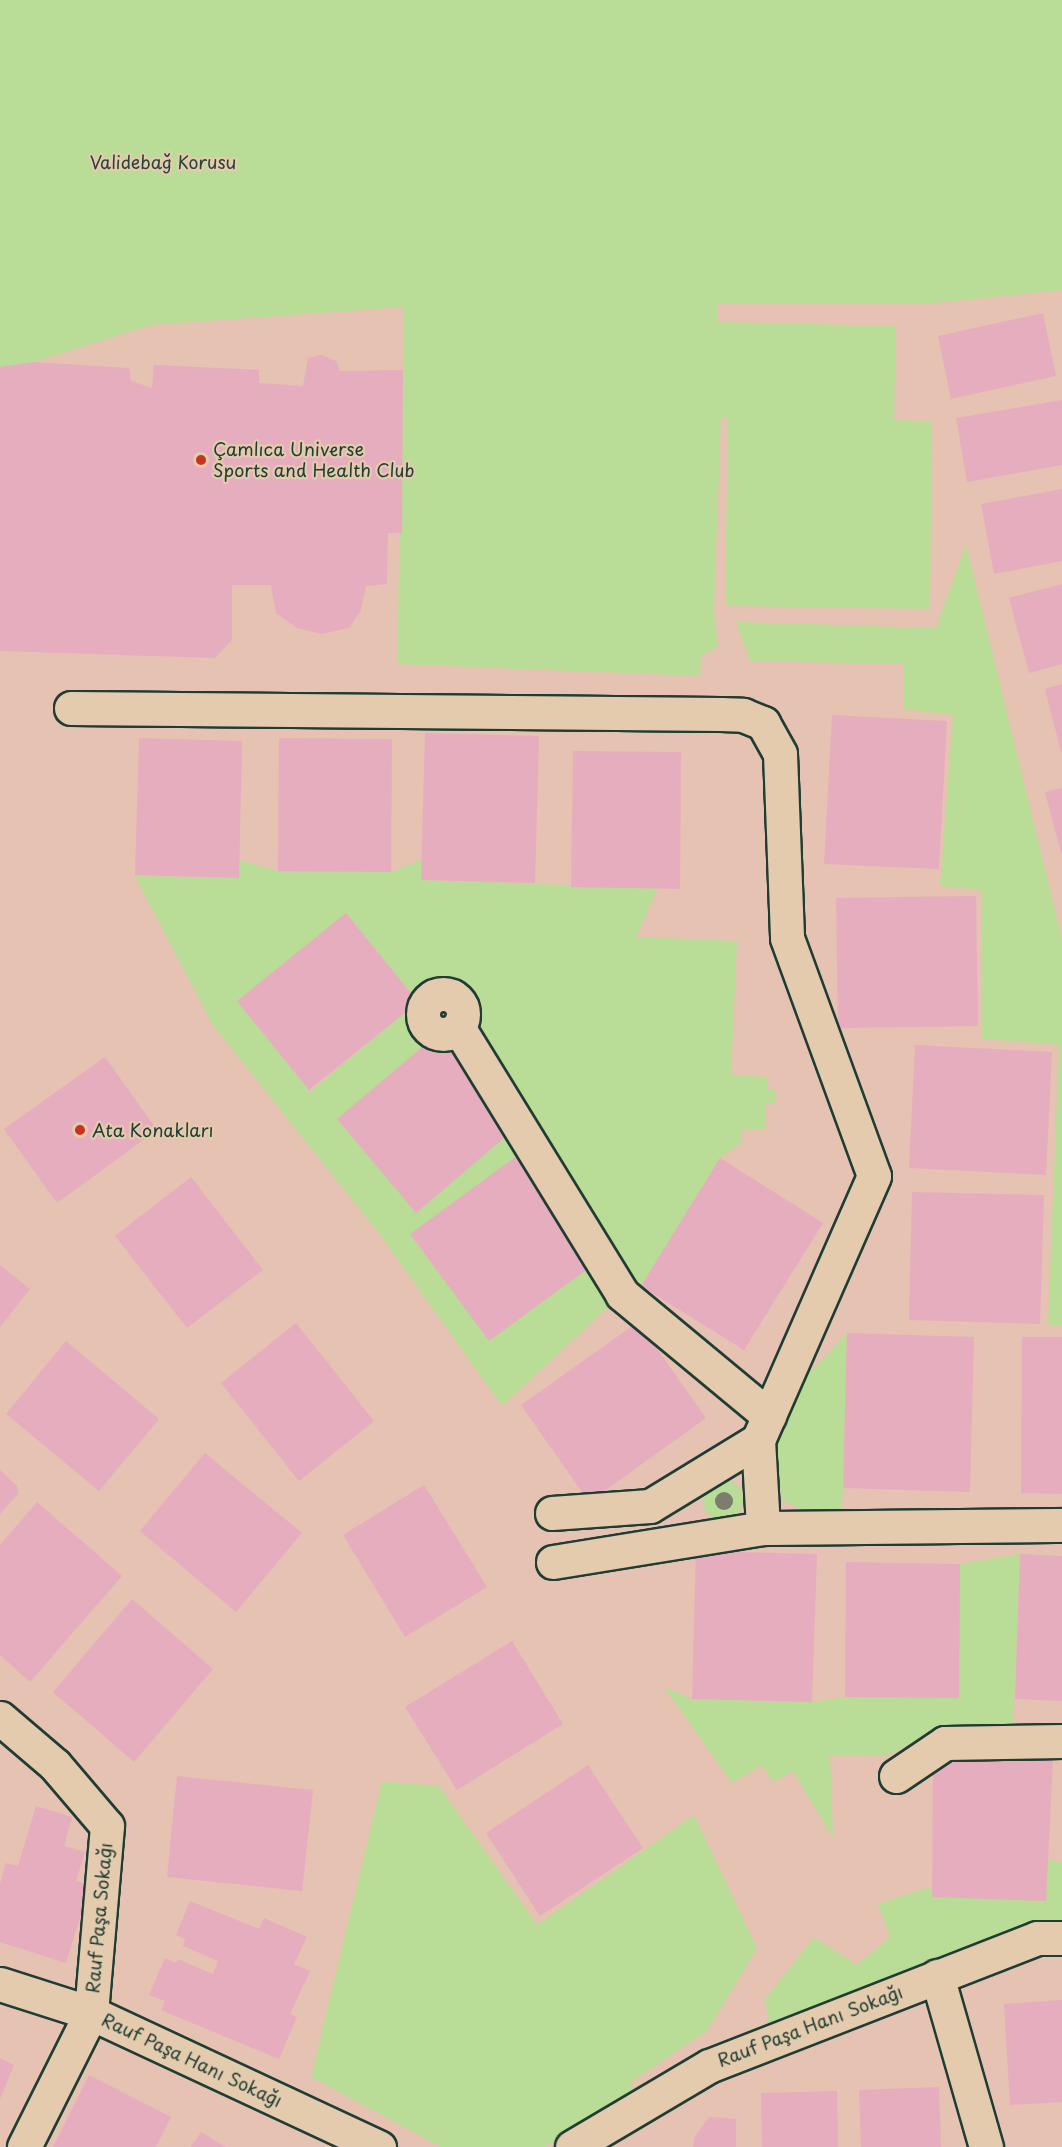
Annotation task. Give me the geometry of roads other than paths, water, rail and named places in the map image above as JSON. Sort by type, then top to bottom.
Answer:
[{"type":"street","points":[[71,708],[720,714],[743,715],[763,723],[780,753],[787,938],[874,1176],[764,1428],[763,1528]]},
{"type":"street","points":[[458,1027],[622,1294],[764,1428]]},
{"type":"street","points":[[552,1513],[650,1506],[764,1428]]},
{"type":"street","points":[[553,1562],[763,1528],[1062,1525]]},
{"type":"street","name":"Rauf Paşa Sokağı","points":[[0,1718],[55,1765],[107,1826],[91,2013],[24,2147]]},
{"type":"street","points":[[896,1776],[945,1743],[1062,1741]]},
{"type":"street","name":"Rauf Paşa Hanı Sokağı","points":[[572,2147],[709,2066],[1036,1938],[1062,1938]]},
{"type":"street","points":[[937,1977],[986,2147]]},
{"type":"street","name":"Rauf Paşa Hanı Sokağı","points":[[0,1984],[91,2013],[379,2147]]},
{"type":"place","name":"Çamlıca Universe Sports and Health Club","points":[[201,460]]},
{"type":"place","name":"Ata Konakları","points":[[80,1130]]},
{"type":"park label","name":"Validebağ Korusu","points":[[163,162]]}]
